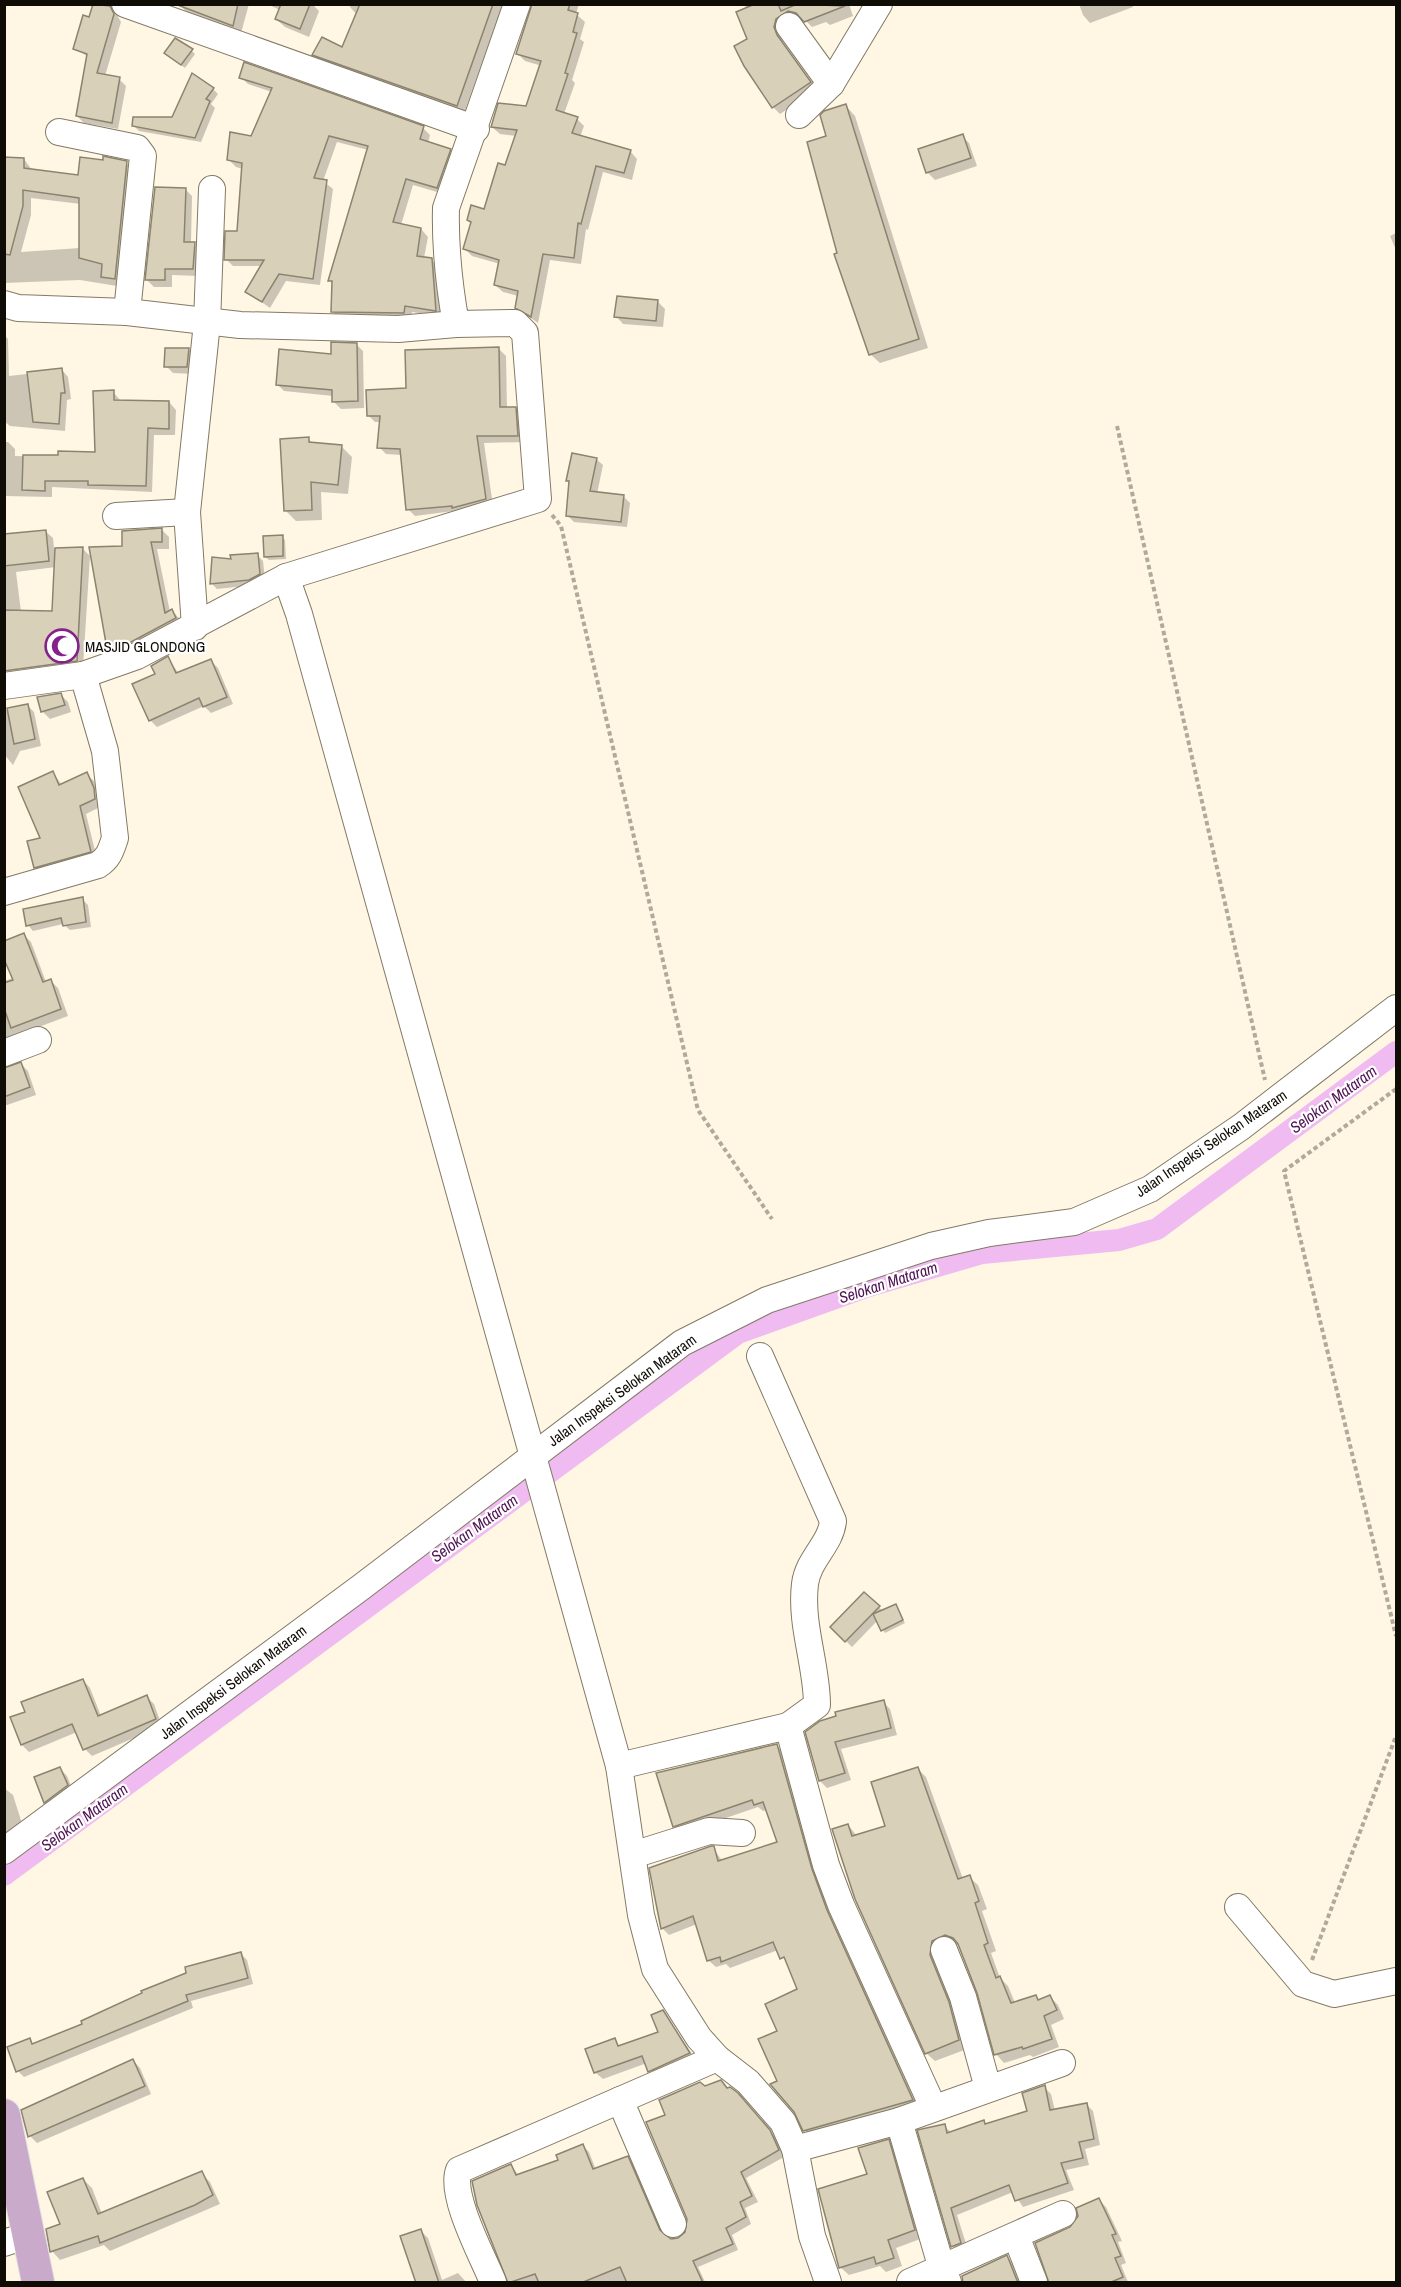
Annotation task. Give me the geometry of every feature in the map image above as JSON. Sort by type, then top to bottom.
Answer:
[{"type":"main road","points":[[4,2115],[16,2239],[38,2283]]},
{"type":"street","points":[[125,4],[476,129]]},
{"type":"street","points":[[456,324],[450,287],[446,208],[476,129],[517,4]]},
{"type":"street","points":[[799,115],[831,84],[867,11]]},
{"type":"street","points":[[789,26],[831,84]]},
{"type":"street","points":[[59,132],[137,148],[143,156],[126,312]]},
{"type":"street","points":[[195,627],[187,512],[207,323],[212,189]]},
{"type":"street","points":[[4,304],[18,308],[126,312],[207,323],[398,330],[456,324],[515,323],[525,333],[538,499],[286,577],[137,656],[83,675],[4,686]]},
{"type":"street","points":[[116,516],[187,512]]},
{"type":"street","points":[[286,577],[299,614],[620,1766],[641,1915],[655,1969],[680,2011],[717,2058],[748,2082],[783,2122],[795,2149],[812,2236],[828,2283]]},
{"type":"street","points":[[4,892],[98,865],[107,859],[111,850],[115,838],[105,751],[83,675]]},
{"type":"street","name":"Jalan Inspeksi Selokan Mataram","points":[[4,1851],[536,1464],[647,1368],[715,1324],[778,1296],[931,1246],[990,1233],[1074,1222],[1150,1189],[1270,1105],[1396,1008]]},
{"type":"street","points":[[4,1053],[38,1040]]},
{"type":"street","points":[[620,1766],[788,1726],[818,1705],[805,1616],[805,1584],[810,1566],[829,1538],[833,1521],[760,1356]]},
{"type":"street","points":[[788,1726],[826,1865],[841,1905],[933,2107]]},
{"type":"street","points":[[633,1855],[709,1831],[742,1833]]},
{"type":"street","points":[[1239,1907],[1304,1984],[1334,1994],[1396,1981]]},
{"type":"street","points":[[944,1950],[963,1996],[988,2088]]},
{"type":"street","points":[[493,2283],[464,2210],[455,2180],[459,2170],[717,2058]]},
{"type":"street","points":[[795,2149],[899,2121],[1062,2063]]},
{"type":"street","points":[[620,2100],[674,2223]]},
{"type":"street","points":[[899,2121],[945,2276]]},
{"type":"street","points":[[910,2283],[945,2276],[1016,2236],[1063,2214]]},
{"type":"street","points":[[1016,2236],[1034,2283]]},
{"type":"path","points":[[1117,426],[1270,1105]]},
{"type":"path","points":[[538,499],[561,526],[698,1110],[772,1219]]},
{"type":"path","points":[[1396,1089],[1284,1171],[1396,1636]]},
{"type":"path","points":[[1304,1984],[1396,1736]]},
{"type":"building","points":[[93,4],[110,6],[114,14],[97,73],[120,77],[112,123],[76,116],[87,54],[73,49],[83,15],[89,17]]},
{"type":"building","points":[[175,4],[238,4],[233,26]]},
{"type":"building","points":[[281,4],[310,4],[300,29],[275,19]]},
{"type":"building","points":[[360,4],[493,4],[457,106],[312,55],[322,37],[342,47]]},
{"type":"building","points":[[532,4],[570,4],[568,10],[578,13],[573,32],[577,33],[565,73],[568,74],[556,110],[578,117],[572,133],[631,150],[624,173],[596,166],[581,224],[578,223],[574,258],[543,254],[531,317],[515,308],[518,291],[494,285],[499,260],[463,249],[471,222],[467,220],[471,205],[484,209],[498,163],[505,165],[517,130],[491,127],[498,103],[526,106],[541,61],[516,54]]},
{"type":"building","points":[[755,4],[778,4],[781,11],[797,4],[845,6],[804,22],[796,13],[788,11],[776,19],[774,27],[777,35],[811,82],[772,108],[744,66],[734,46],[747,39],[736,12]]},
{"type":"building","points":[[175,38],[193,49],[181,65],[164,53]]},
{"type":"building","points":[[244,62],[424,126],[420,139],[451,149],[437,188],[406,179],[393,222],[421,228],[417,256],[432,258],[436,311],[405,306],[404,313],[331,312],[332,281],[328,281],[368,146],[329,136],[314,178],[327,180],[313,279],[279,274],[262,302],[245,292],[264,260],[224,260],[225,231],[237,231],[242,163],[227,160],[230,132],[251,136],[272,88],[239,78]]},
{"type":"building","points":[[192,73],[214,88],[206,99],[210,101],[195,138],[132,126],[133,117],[172,117]]},
{"type":"building","points":[[846,104],[919,339],[869,355],[834,254],[837,253],[807,142],[826,136],[820,115],[824,111]]},
{"type":"building","points":[[963,134],[971,158],[926,173],[918,149]]},
{"type":"building","points":[[103,156],[127,161],[115,279],[101,277],[102,264],[79,258],[79,198],[23,190],[23,206],[10,255],[4,254],[4,157],[24,158],[24,168],[78,175],[80,157],[103,160]]},
{"type":"building","points":[[155,187],[186,188],[184,242],[195,242],[193,269],[165,269],[165,280],[145,280]]},
{"type":"building","points":[[617,296],[658,300],[656,321],[614,317]]},
{"type":"building","points":[[331,342],[357,343],[358,401],[332,402],[332,390],[276,385],[279,349],[331,354]]},
{"type":"building","points":[[499,347],[500,407],[516,407],[518,436],[477,436],[486,499],[452,508],[452,506],[406,510],[400,449],[377,448],[380,416],[367,416],[366,390],[406,388],[405,350]]},
{"type":"building","points":[[165,348],[189,348],[187,367],[164,367]]},
{"type":"building","points":[[62,368],[65,393],[61,393],[59,424],[33,422],[27,372]]},
{"type":"building","points":[[114,390],[114,400],[169,401],[169,429],[148,428],[146,486],[88,485],[88,481],[45,481],[45,491],[22,490],[23,455],[58,455],[58,451],[95,452],[93,391]]},
{"type":"building","points":[[309,437],[309,442],[342,445],[338,485],[311,482],[312,510],[284,511],[280,439]]},
{"type":"building","points":[[572,453],[597,458],[590,491],[624,495],[621,522],[566,516],[569,481],[566,481]]},
{"type":"building","points":[[162,528],[162,542],[151,542],[165,613],[172,609],[176,618],[131,642],[107,649],[89,547],[122,546],[122,531]]},
{"type":"building","points":[[46,530],[49,561],[4,566],[4,534]]},
{"type":"building","points":[[283,535],[283,556],[264,557],[263,536]]},
{"type":"building","points":[[83,547],[77,661],[4,671],[4,610],[52,611],[55,548]]},
{"type":"building","points":[[258,553],[260,574],[249,580],[210,584],[212,557],[231,559],[230,555]]},
{"type":"building","points":[[168,656],[176,673],[211,659],[227,697],[203,707],[199,698],[149,721],[132,684],[155,674],[151,666]]},
{"type":"building","points":[[61,693],[65,705],[41,712],[37,697]]},
{"type":"building","points":[[28,704],[35,739],[14,744],[7,708]]},
{"type":"building","points":[[53,771],[59,785],[87,772],[94,788],[95,799],[80,806],[91,852],[34,868],[27,841],[40,838],[18,787]]},
{"type":"building","points":[[83,897],[86,922],[63,926],[61,918],[26,926],[23,909]]},
{"type":"building","points":[[24,933],[43,982],[51,979],[61,1009],[11,1028],[4,1008],[4,983],[13,980],[4,959],[4,941]]},
{"type":"building","points":[[21,1062],[30,1087],[4,1097],[4,1068]]},
{"type":"building","points":[[864,1592],[880,1606],[845,1642],[830,1627]]},
{"type":"building","points":[[896,1604],[903,1620],[881,1631],[873,1614]]},
{"type":"building","points":[[83,1679],[98,1716],[147,1695],[156,1719],[83,1750],[72,1724],[21,1745],[10,1717],[25,1712],[21,1702]]},
{"type":"building","points":[[884,1700],[891,1728],[835,1742],[845,1773],[819,1781],[805,1732],[820,1721],[836,1716],[835,1712]]},
{"type":"building","points":[[777,1744],[812,1869],[827,1910],[913,2100],[803,2131],[794,2112],[770,2084],[777,2081],[758,2039],[777,2031],[765,2004],[797,1989],[784,1957],[780,1959],[773,1942],[721,1962],[720,1957],[707,1961],[693,1916],[661,1929],[649,1868],[711,1846],[714,1846],[718,1861],[777,1842],[763,1802],[754,1805],[752,1800],[673,1827],[656,1773]]},
{"type":"building","points":[[60,1767],[68,1785],[44,1803],[34,1777]]},
{"type":"building","points":[[918,1767],[958,1879],[970,1875],[979,1901],[975,1903],[988,1943],[984,1945],[996,1978],[1000,1976],[1011,2003],[1036,1995],[1038,2000],[1050,1995],[1057,2010],[1044,2016],[1052,2039],[1023,2049],[1022,2047],[994,2055],[977,1993],[958,1944],[953,1938],[945,1935],[932,1941],[930,1955],[949,2002],[959,2040],[925,2054],[855,1899],[832,1829],[848,1824],[852,1836],[885,1826],[871,1782]]},
{"type":"building","points":[[241,1952],[248,1978],[186,1995],[188,2001],[16,2072],[7,2047],[30,2038],[32,2044],[82,2024],[81,2021],[142,1993],[141,1991],[186,1973],[185,1967]]},
{"type":"building","points":[[663,2010],[690,2053],[648,2072],[642,2056],[594,2073],[585,2049],[615,2038],[618,2046],[658,2032],[651,2015]]},
{"type":"building","points":[[133,2059],[145,2086],[28,2137],[21,2110]]},
{"type":"building","points":[[721,2080],[727,2088],[730,2087],[738,2093],[770,2130],[779,2150],[741,2172],[752,2196],[740,2202],[746,2217],[726,2228],[733,2244],[693,2261],[703,2283],[627,2283],[620,2267],[581,2283],[539,2283],[535,2274],[508,2283],[477,2205],[472,2181],[511,2164],[516,2175],[558,2160],[556,2155],[583,2144],[593,2169],[628,2156],[660,2230],[671,2239],[678,2238],[685,2232],[687,2219],[646,2122],[665,2115],[659,2100],[700,2082],[705,2086]]},
{"type":"building","points":[[1045,2085],[1050,2110],[1087,2103],[1094,2139],[1079,2142],[1083,2158],[1061,2163],[1068,2183],[1015,2201],[1009,2185],[951,2208],[961,2243],[951,2247],[917,2130],[945,2124],[947,2133],[984,2120],[985,2124],[1027,2111],[1022,2093]]},
{"type":"building","points":[[889,2139],[915,2230],[888,2240],[894,2258],[876,2264],[874,2257],[839,2268],[818,2189],[867,2174],[858,2148]]},
{"type":"building","points":[[202,2171],[213,2195],[195,2205],[100,2243],[98,2236],[50,2252],[46,2229],[60,2224],[47,2192],[83,2178],[98,2214]]},
{"type":"building","points":[[1099,2198],[1116,2234],[1112,2235],[1121,2256],[1115,2258],[1123,2277],[1109,2283],[1049,2283],[1035,2243],[1070,2227],[1078,2216],[1076,2208]]},
{"type":"building","points":[[421,2229],[439,2283],[416,2283],[400,2236]]},
{"type":"building","points":[[1007,2255],[1018,2283],[963,2283],[962,2276]]},
{"type":"waterway","name":"Selokan Mataram","points":[[4,1875],[738,1333],[869,1286],[982,1253],[1119,1240],[1157,1229],[1396,1052]]},
{"type":"place","name":"MASJID GLONDONG","points":[[62,646]]}]
